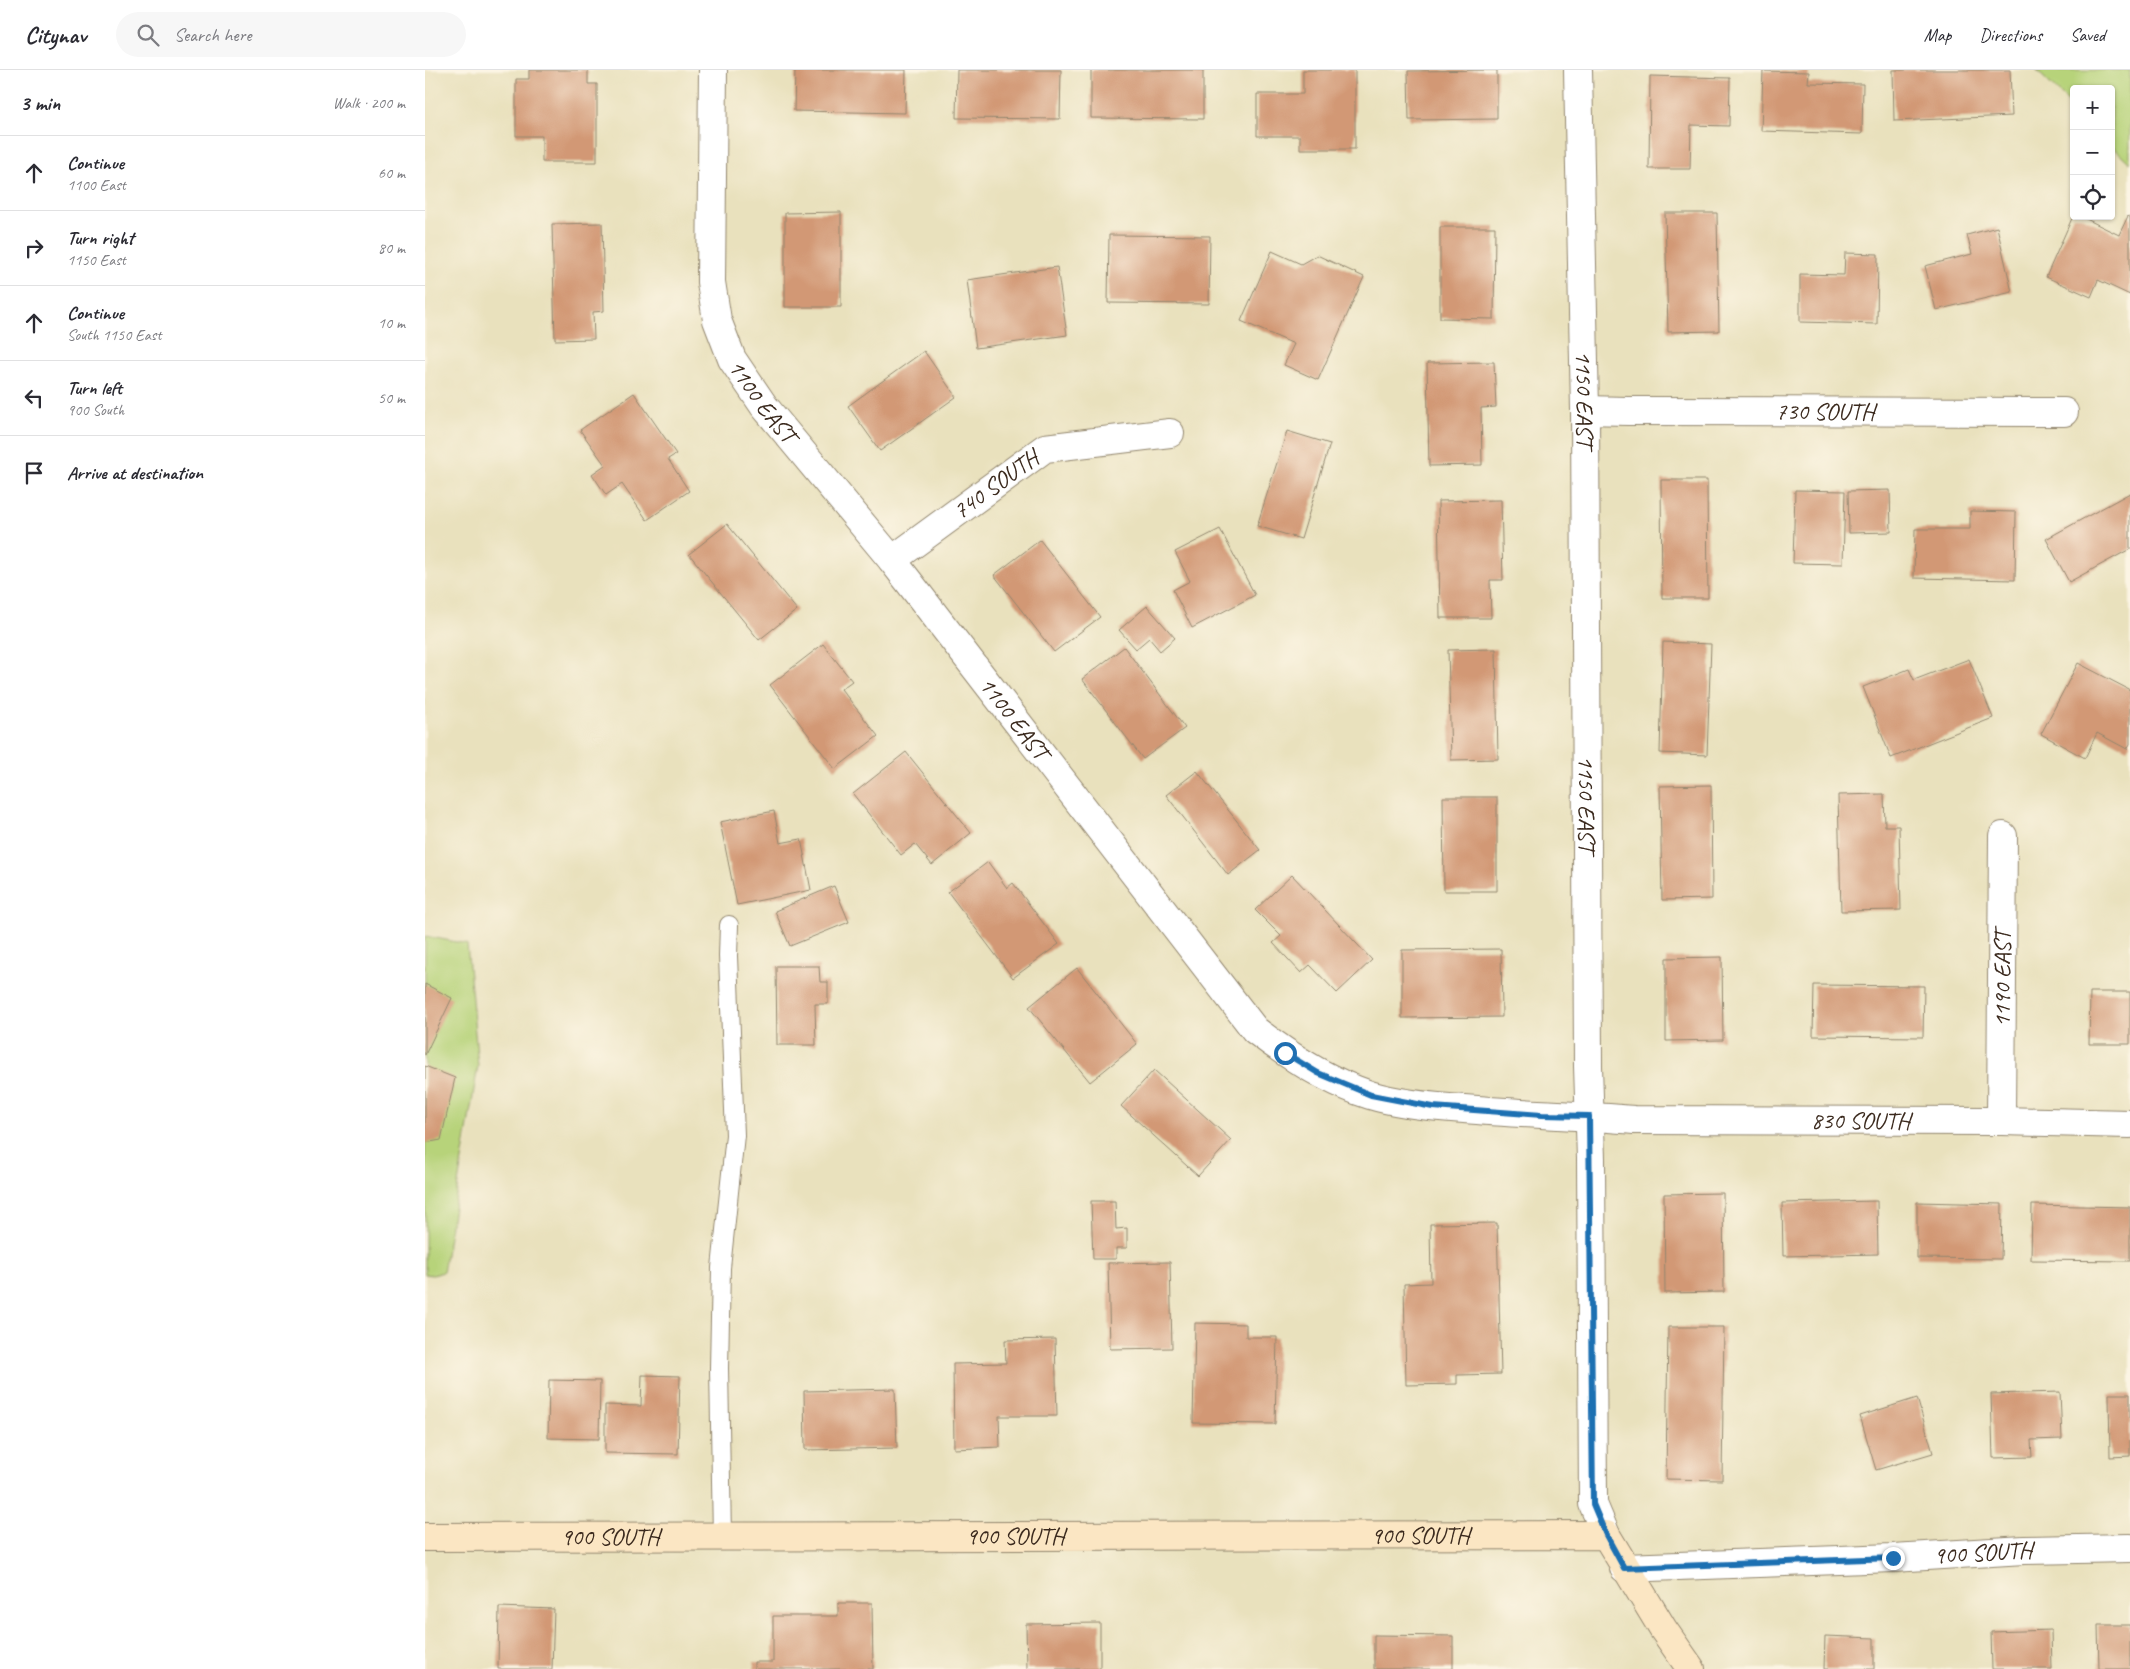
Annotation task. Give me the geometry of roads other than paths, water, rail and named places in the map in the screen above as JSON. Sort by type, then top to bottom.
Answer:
[{"type":"street","name":"1100 EAST","points":[[713,70],[711,282],[717,320],[732,359],[764,406],[892,560],[1255,1030],[1285,1053],[1318,1073],[1371,1095],[1433,1107],[1542,1115],[1589,1116]]},
{"type":"street","name":"1150 EAST","points":[[1579,70],[1585,410],[1593,1504],[1606,1535]]},
{"type":"street","name":"730 SOUTH","points":[[1585,410],[1628,412],[2064,412]]},
{"type":"street","name":"740 SOUTH","points":[[892,560],[1045,448],[1170,433]]},
{"type":"street","name":"1190 EAST","points":[[2001,1121],[2003,836]]},
{"type":"street","name":"830 SOUTH","points":[[1589,1116],[1634,1120],[2001,1121],[2130,1124]]},
{"type":"street","name":"900 SOUTH","points":[[425,1537],[1606,1535]]},
{"type":"street","points":[[1606,1535],[1624,1568],[1691,1669]]},
{"type":"street","name":"900 SOUTH","points":[[1624,1568],[1893,1558],[2024,1550],[2130,1548]]},
{"type":"lane","points":[[722,1537],[719,1368],[721,1268],[735,1135],[729,925]]}]
